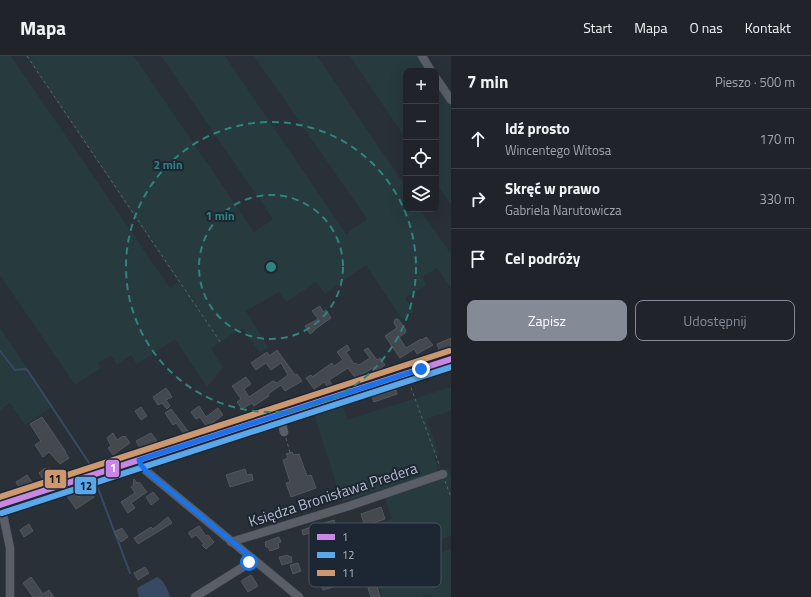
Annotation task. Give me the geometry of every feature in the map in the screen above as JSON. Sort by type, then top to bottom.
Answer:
[{"type":"main road","points":[[1,505],[451,359]]},
{"type":"street","points":[[422,56],[430,68]]},
{"type":"street","points":[[439,82],[451,100]]},
{"type":"street","points":[[280,415],[284,432]]},
{"type":"street","points":[[139,460],[145,470],[299,597]]},
{"type":"street","name":"Księdza Bronisława Predera","points":[[231,542],[349,506],[443,474]]},
{"type":"street","points":[[1,505],[10,548],[10,597]]},
{"type":"street","points":[[196,597],[242,567],[252,558]]},
{"type":"path","points":[[27,56],[221,343]]},
{"type":"path","points":[[406,374],[451,497]]},
{"type":"path","points":[[284,432],[290,453]]},
{"type":"green space","points":[[0,56],[11,56],[170,288],[178,282],[26,56],[134,56],[254,232],[273,219],[161,56],[225,56],[346,234],[367,219],[254,56],[317,56],[403,183],[403,212],[422,212],[451,254],[451,288],[437,268],[422,277],[426,285],[405,298],[414,312],[402,319],[366,265],[325,294],[316,282],[286,302],[279,292],[246,311],[268,347],[260,353],[242,328],[211,348],[223,368],[207,387],[175,339],[137,364],[131,355],[117,365],[111,355],[98,363],[101,368],[75,385],[0,275]]},
{"type":"green space","points":[[350,56],[418,56],[426,68],[403,68],[403,135]]},
{"type":"green space","points":[[439,88],[451,106],[451,205],[439,187]]},
{"type":"green space","points":[[0,328],[53,406],[25,425],[10,403],[0,410]]},
{"type":"green space","points":[[451,387],[451,411],[426,419],[439,454],[434,455],[438,468],[436,472],[383,491],[382,489],[342,502],[313,411],[342,403],[347,420]]},
{"type":"green space","points":[[448,468],[451,476],[451,536],[441,539],[441,523],[380,523],[392,519],[384,495],[446,475],[444,470]]},
{"type":"green space","points":[[451,549],[451,597],[432,597],[431,594],[421,597],[382,597],[379,587],[441,587],[441,552]]},
{"type":"water","points":[[157,577],[167,588],[170,597],[139,597],[137,588]]},
{"type":"building","points":[[320,306],[323,312],[326,310],[331,318],[310,334],[305,326],[318,319],[312,311]]},
{"type":"building","points":[[395,319],[398,319],[406,330],[405,333],[399,337],[406,348],[426,337],[433,345],[417,354],[414,349],[400,358],[385,336],[397,328],[394,323]]},
{"type":"building","points":[[451,338],[451,348],[440,352],[437,344]]},
{"type":"building","points":[[347,345],[350,350],[346,352],[354,364],[359,365],[370,358],[364,350],[368,348],[377,360],[380,358],[385,365],[377,371],[374,367],[356,379],[348,368],[329,380],[333,386],[329,389],[324,382],[314,389],[306,378],[311,375],[312,377],[332,363],[334,366],[343,360],[337,352]]},
{"type":"building","points":[[277,350],[295,375],[297,374],[302,381],[285,391],[281,385],[268,394],[269,396],[254,406],[252,403],[242,409],[237,402],[241,399],[232,386],[246,377],[251,384],[244,389],[249,397],[273,381],[277,383],[288,375],[281,363],[271,370],[266,363],[256,370],[251,363],[267,352],[269,356]]},
{"type":"building","points":[[166,388],[172,397],[166,400],[170,406],[167,409],[162,403],[158,405],[153,397]]},
{"type":"building","points":[[396,390],[397,394],[374,402],[372,397]]},
{"type":"building","points":[[199,406],[206,417],[218,408],[223,415],[211,424],[212,426],[208,429],[200,417],[196,419],[191,412]]},
{"type":"building","points":[[141,407],[147,416],[141,420],[135,411]]},
{"type":"building","points":[[171,409],[188,431],[184,434],[176,423],[173,425],[165,413]]},
{"type":"building","points":[[42,417],[69,458],[60,464],[49,452],[43,457],[35,445],[41,441],[30,424]]},
{"type":"building","points":[[113,433],[117,440],[125,436],[130,443],[113,455],[108,448],[111,446],[107,438]]},
{"type":"building","points":[[151,433],[157,441],[141,450],[136,441]]},
{"type":"building","points":[[292,452],[294,455],[299,454],[307,476],[311,475],[316,488],[291,497],[286,483],[290,482],[283,460],[288,458],[286,454]]},
{"type":"building","points":[[45,468],[46,470],[49,468],[54,476],[45,482],[39,473]]},
{"type":"building","points":[[245,469],[247,475],[252,474],[253,480],[230,487],[226,475]]},
{"type":"building","points":[[27,475],[33,484],[29,487],[27,485],[20,489],[16,482]]},
{"type":"building","points":[[134,479],[137,483],[139,482],[147,492],[131,503],[135,508],[128,513],[121,502],[135,493],[131,487],[133,486]]},
{"type":"building","points":[[89,490],[94,497],[76,509],[67,496],[74,491],[78,497]]},
{"type":"building","points":[[153,492],[159,499],[151,505],[146,497]]},
{"type":"building","points":[[381,507],[385,519],[374,523],[364,523],[361,514]]},
{"type":"building","points":[[168,517],[172,523],[138,544],[134,538],[151,527],[153,529]]},
{"type":"building","points":[[334,520],[335,523],[324,523]]},
{"type":"building","points":[[29,524],[33,531],[24,537],[20,530]]},
{"type":"building","points":[[199,526],[206,536],[208,535],[214,542],[206,549],[202,545],[204,544],[196,535],[192,538],[189,534],[189,532]]},
{"type":"building","points":[[122,528],[128,537],[121,542],[114,532]]},
{"type":"building","points":[[309,528],[309,533],[303,535],[302,530]]},
{"type":"building","points":[[279,537],[281,542],[278,543],[279,548],[270,551],[268,547],[266,547],[265,542]]},
{"type":"building","points":[[288,555],[289,557],[291,556],[292,562],[282,565],[279,557]]},
{"type":"building","points":[[298,563],[301,571],[293,574],[290,565]]},
{"type":"building","points":[[145,567],[149,573],[138,580],[134,573]]},
{"type":"building","points":[[251,575],[258,586],[248,592],[241,581]]},
{"type":"building","points":[[31,577],[43,594],[49,590],[54,597],[33,597],[23,583]]},
{"type":"building","points":[[322,587],[333,587],[323,590]]},
{"type":"building","points":[[377,587],[380,597],[371,597],[368,588]]},
{"type":"waterway","points":[[0,351],[15,370],[26,369],[28,371],[91,466]]},
{"type":"waterway","points":[[96,483],[130,573]]},
{"type":"transit line","name":"11","points":[[0,497],[449,351]]},
{"type":"transit line","name":"1","points":[[0,505],[451,359]]},
{"type":"transit line","name":"12","points":[[2,513],[451,367]]},
{"type":"route","points":[[249,562],[252,558],[145,470],[139,460],[421,369]]}]
